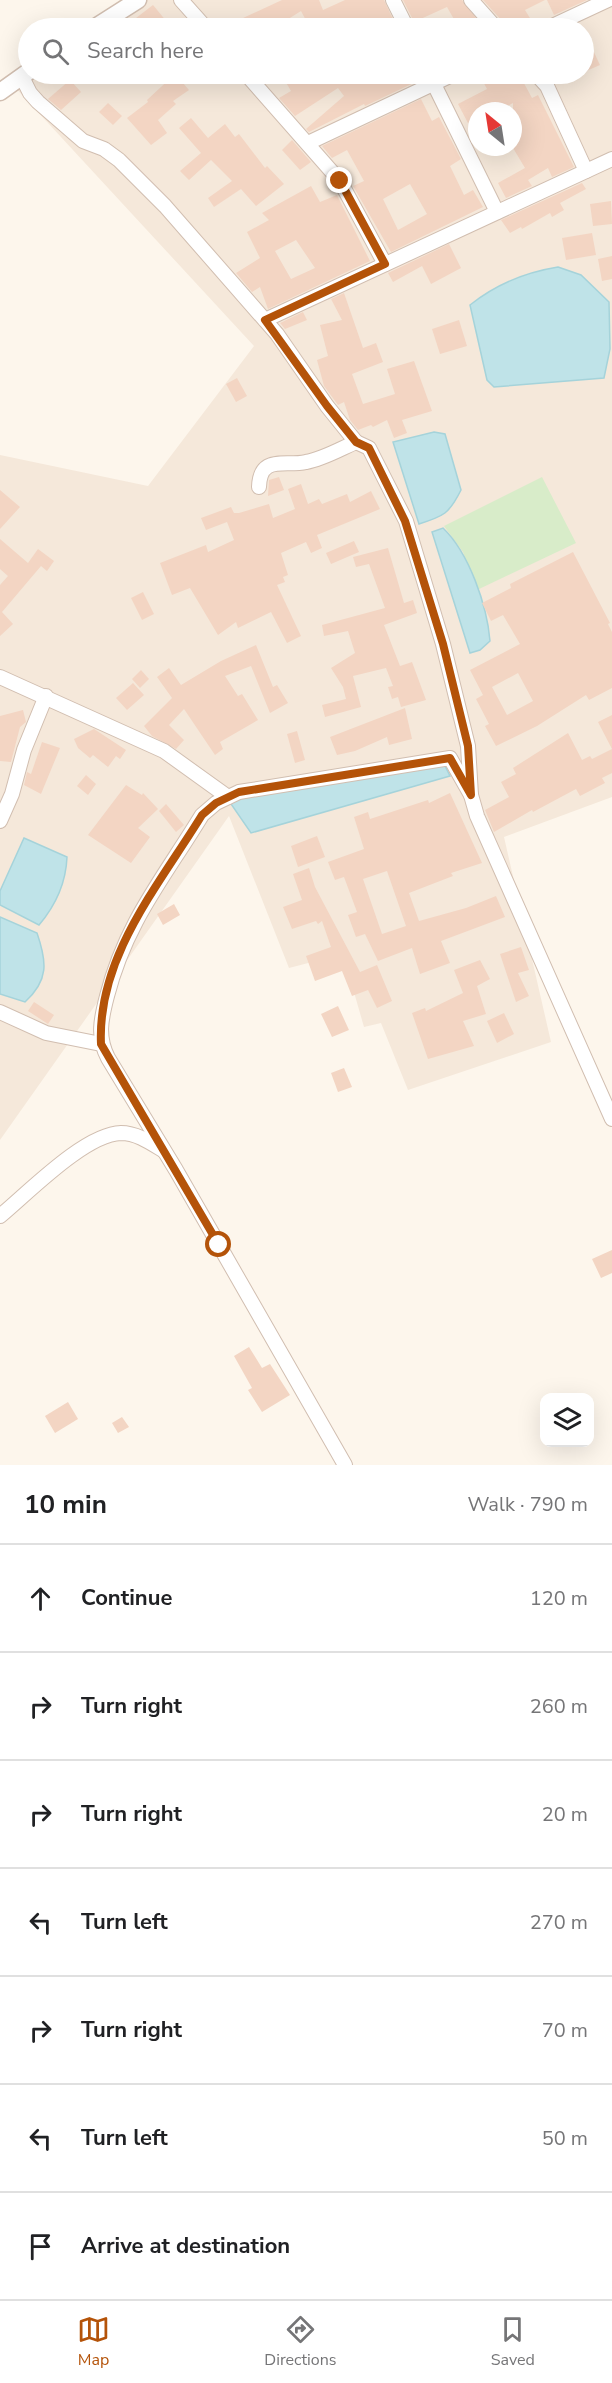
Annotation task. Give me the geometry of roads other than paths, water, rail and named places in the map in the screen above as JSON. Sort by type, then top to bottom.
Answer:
[{"type":"street","points":[[110,18],[138,0]]},
{"type":"street","points":[[181,0],[197,18]]},
{"type":"street","points":[[393,0],[402,18]]},
{"type":"street","points":[[471,0],[487,18]]},
{"type":"street","points":[[569,18],[608,0]]},
{"type":"street","points":[[0,92],[18,80]]},
{"type":"street","points":[[28,84],[30,93],[65,126],[82,141],[104,149],[165,206],[265,320],[356,442],[369,448],[405,521],[443,644],[465,735],[471,795]]},
{"type":"street","points":[[255,84],[340,181],[385,264]]},
{"type":"street","points":[[308,143],[420,84]]},
{"type":"street","points":[[434,84],[497,213]]},
{"type":"street","points":[[545,84],[586,171]]},
{"type":"street","points":[[265,320],[612,159]]},
{"type":"street","points":[[259,487],[259,476],[267,467],[280,462],[305,463],[356,442]]},
{"type":"street","points":[[0,677],[164,751],[228,797]]},
{"type":"street","points":[[0,821],[12,794],[22,758],[46,696]]},
{"type":"street","points":[[345,1465],[101,1044],[100,1027],[113,973],[133,921],[202,815],[239,792],[450,758],[471,795],[489,846],[612,1119]]},
{"type":"street","points":[[0,1011],[46,1033],[101,1044]]},
{"type":"street","points":[[0,1215],[83,1146],[101,1136],[122,1133],[142,1138],[165,1152]]},
{"type":"water","points":[[558,267],[581,275],[609,302],[610,349],[604,378],[494,387],[487,380],[470,305],[490,291],[512,280]]},
{"type":"water","points":[[434,432],[445,434],[461,490],[445,513],[419,524],[393,442]]},
{"type":"water","points":[[443,528],[469,565],[485,612],[490,641],[480,650],[470,653],[432,532]]},
{"type":"water","points":[[444,764],[450,776],[251,833],[231,804],[238,798]]},
{"type":"water","points":[[24,838],[67,857],[65,876],[59,893],[39,925],[0,905],[0,891]]},
{"type":"water","points":[[0,917],[37,933],[43,953],[42,978],[33,994],[25,1002],[0,994]]}]
